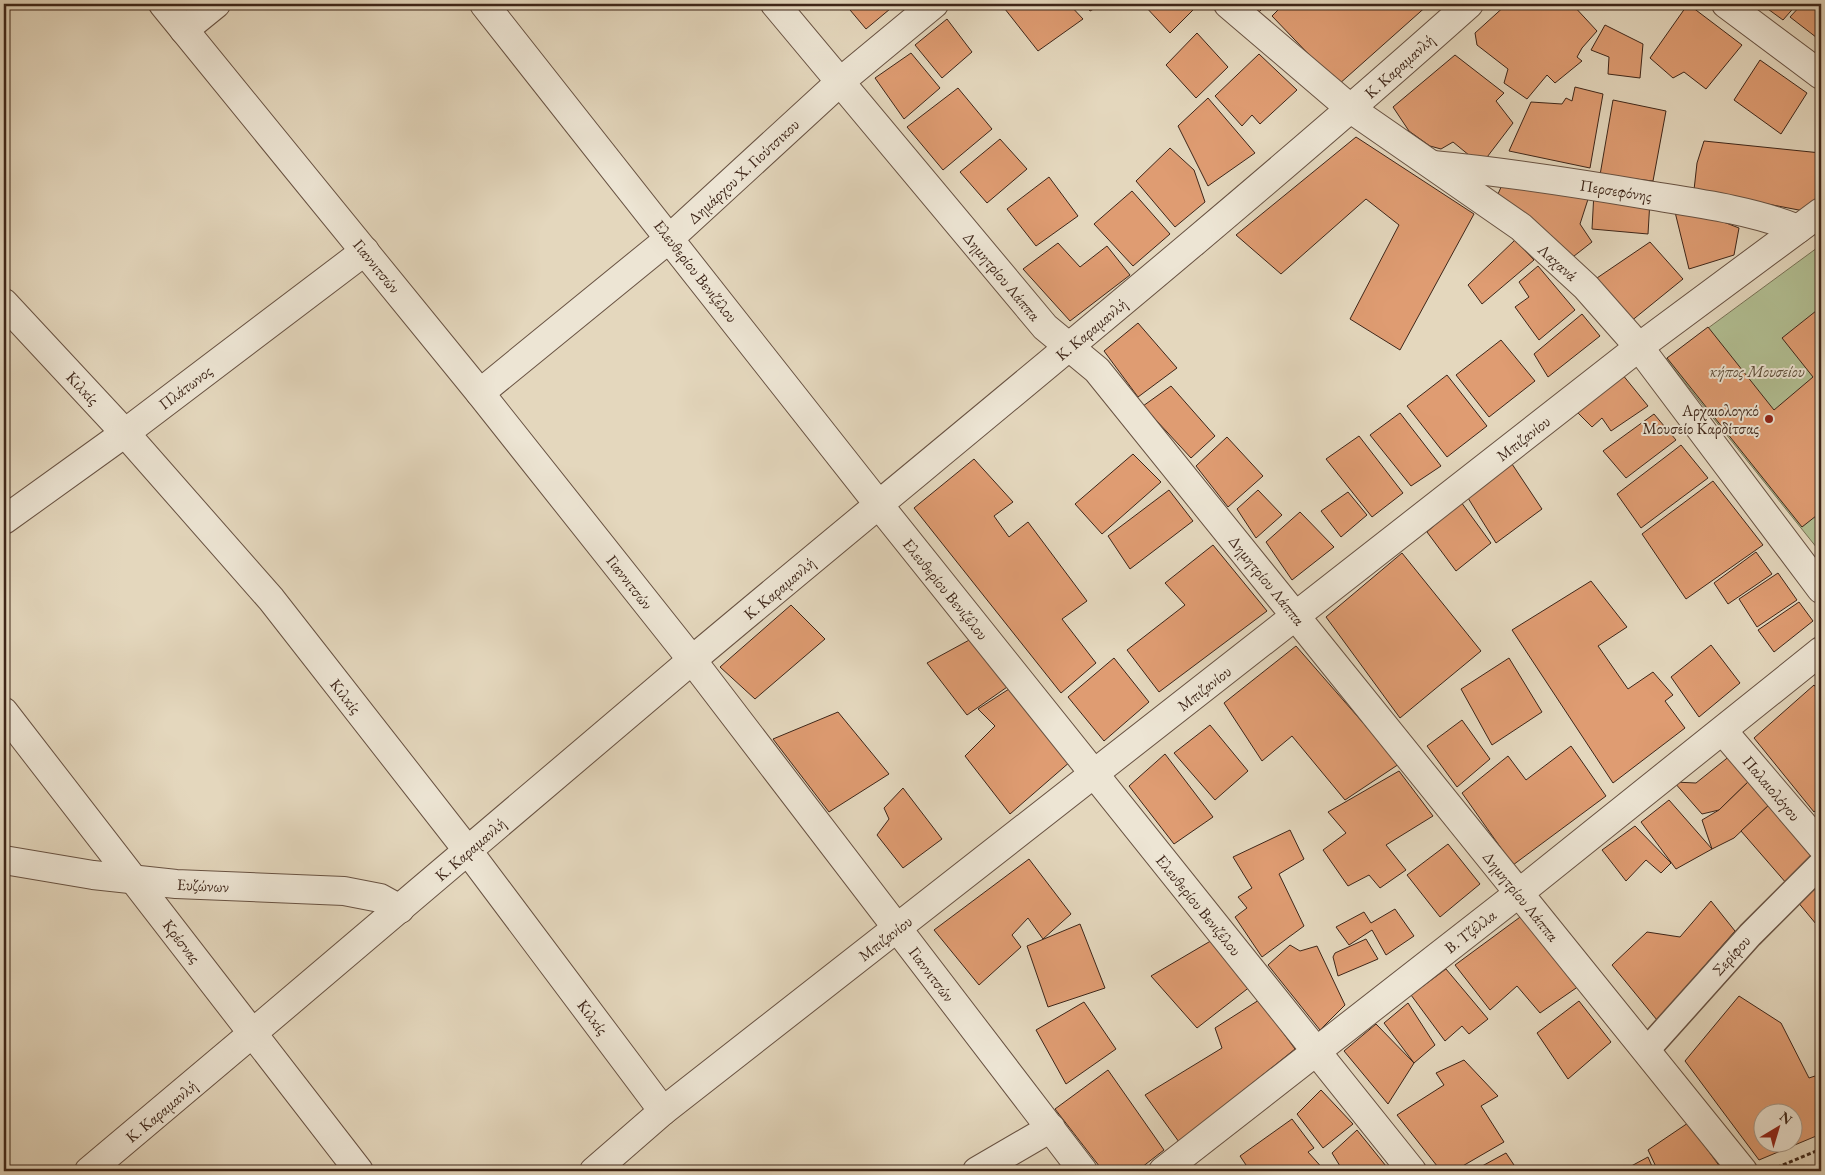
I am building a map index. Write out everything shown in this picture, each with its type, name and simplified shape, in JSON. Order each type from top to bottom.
[{"type":"street","name":"Γιαννιτσών","points":[[163,4],[480,393],[692,660],[1083,1171]]},
{"type":"street","points":[[184,30],[216,4]]},
{"type":"street","name":"Ελευθερίου Βενιζέλου","points":[[484,4],[879,505],[1412,1171]]},
{"type":"street","name":"Δημητρίου Λάππα","points":[[775,4],[1045,328],[1097,370],[1743,1171]]},
{"type":"street","name":"Δημάρχου Χ. Γιούτσικου","points":[[480,393],[670,238],[841,81],[934,4]]},
{"type":"street","name":"Λαχανά","points":[[1228,4],[1351,109],[1520,227],[1586,287],[1639,347],[1821,589]]},
{"type":"street","name":"Κ. Καραμανλή","points":[[89,1171],[254,1034],[692,660],[1069,348],[1351,109],[1469,4]]},
{"type":"street","points":[[1726,4],[1821,75]]},
{"type":"street","name":"Περσεφόνης","points":[[1431,165],[1515,173],[1698,203],[1776,220],[1798,229]]},
{"type":"street","name":"Μπιζανίου","points":[[594,1171],[663,1111],[1639,347],[1821,212]]},
{"type":"street","name":"Πλάτωνος","points":[[4,520],[125,433],[365,251]]},
{"type":"street","name":"Κιλκίς","points":[[4,302],[125,433],[271,599],[468,851],[663,1111]]},
{"type":"street","name":"Β. Τζέλλα","points":[[1163,1171],[1519,893],[1821,651]]},
{"type":"street","name":"Κρέσνας","points":[[4,712],[359,1171]]},
{"type":"street","name":"Παλαιολόγου","points":[[1723,731],[1821,846]]},
{"type":"street","name":"Ευζώνων","points":[[4,860],[134,880],[176,884],[344,891],[380,898],[400,909]]},
{"type":"street","name":"Σερίφου","points":[[1646,1051],[1750,935],[1821,864]]},
{"type":"street","points":[[977,1171],[1050,1128]]},
{"type":"path","points":[[1768,1171],[1821,1149]]},
{"type":"green space","name":"κήπος Μουσείου","points":[[1821,245],[1821,553],[1666,359]]},
{"type":"building","points":[[845,4],[896,4],[866,29]]},
{"type":"building","points":[[1001,4],[1069,4],[1083,19],[1038,51]]},
{"type":"building","points":[[1083,4],[1103,4],[1090,11]]},
{"type":"building","points":[[1145,4],[1199,4],[1170,33]]},
{"type":"building","points":[[1246,4],[1267,4],[1257,14]]},
{"type":"building","points":[[1284,4],[1429,4],[1338,85],[1272,16]]},
{"type":"building","points":[[1507,4],[1572,4],[1597,31],[1582,48],[1577,57],[1582,61],[1555,83],[1547,75],[1527,99],[1504,83],[1508,69],[1477,45],[1475,33]]},
{"type":"building","points":[[1688,4],[1742,45],[1706,89],[1684,72],[1673,78],[1650,58]]},
{"type":"building","points":[[1761,4],[1797,4],[1783,20]]},
{"type":"building","points":[[1802,4],[1821,4],[1821,41],[1790,17]]},
{"type":"building","points":[[947,19],[972,52],[942,78],[915,45]]},
{"type":"building","points":[[1605,25],[1643,44],[1640,78],[1608,74],[1609,57],[1591,50]]},
{"type":"building","points":[[1197,33],[1228,67],[1196,98],[1166,65]]},
{"type":"building","points":[[911,53],[940,88],[904,119],[875,78]]},
{"type":"building","points":[[1259,54],[1297,90],[1260,124],[1252,115],[1242,126],[1215,96]]},
{"type":"building","points":[[1455,55],[1504,93],[1496,101],[1513,123],[1481,165],[1453,142],[1441,149],[1430,146],[1409,131],[1393,107]]},
{"type":"building","points":[[1760,60],[1807,93],[1781,134],[1734,100]]},
{"type":"building","points":[[1575,87],[1603,94],[1590,168],[1509,151],[1531,102],[1562,104],[1566,98],[1572,101]]},
{"type":"building","points":[[958,88],[992,129],[943,170],[907,127]]},
{"type":"building","points":[[1208,98],[1255,153],[1208,186],[1178,126]]},
{"type":"building","points":[[1613,100],[1666,111],[1653,181],[1600,175]]},
{"type":"building","points":[[1356,137],[1474,214],[1400,350],[1350,319],[1399,225],[1366,199],[1281,274],[1236,235]]},
{"type":"building","points":[[1000,139],[1027,169],[987,203],[960,172]]},
{"type":"building","points":[[1704,141],[1821,153],[1821,197],[1804,211],[1694,190],[1697,163]]},
{"type":"building","points":[[1170,148],[1194,170],[1205,202],[1175,227],[1136,181]]},
{"type":"building","points":[[1506,176],[1591,190],[1580,224],[1592,242],[1569,260],[1546,232],[1498,194]]},
{"type":"building","points":[[1049,177],[1078,216],[1036,246],[1007,209]]},
{"type":"building","points":[[1132,191],[1170,234],[1133,266],[1094,224]]},
{"type":"building","points":[[1594,192],[1650,200],[1648,234],[1592,229]]},
{"type":"building","points":[[1675,212],[1698,212],[1739,228],[1734,255],[1689,269]]},
{"type":"building","points":[[1515,240],[1534,260],[1482,304],[1468,285]]},
{"type":"building","points":[[1650,242],[1683,279],[1630,322],[1594,280]]},
{"type":"building","points":[[1058,243],[1080,267],[1107,246],[1130,275],[1070,321],[1023,269]]},
{"type":"building","points":[[1538,266],[1575,310],[1539,340],[1515,307],[1529,297],[1519,282]]},
{"type":"building","name":"κήπος Μουσείου","points":[[1821,307],[1821,512],[1802,527],[1667,358],[1708,327],[1774,410],[1813,377],[1782,338]]},
{"type":"building","points":[[1582,314],[1600,336],[1548,377],[1534,354]]},
{"type":"building","points":[[1138,323],[1177,368],[1138,397],[1104,351]]},
{"type":"building","points":[[1501,340],[1535,381],[1489,417],[1456,375]]},
{"type":"building","points":[[1622,374],[1648,406],[1611,431],[1602,418],[1592,427],[1576,411]]},
{"type":"building","points":[[1447,375],[1487,426],[1447,457],[1407,406]]},
{"type":"building","points":[[1171,386],[1215,436],[1191,458],[1143,406]]},
{"type":"building","points":[[1400,413],[1441,466],[1411,486],[1370,435]]},
{"type":"building","points":[[1654,414],[1676,440],[1626,478],[1603,451]]},
{"type":"building","points":[[1359,436],[1403,493],[1372,517],[1326,459]]},
{"type":"building","points":[[1227,437],[1263,476],[1228,507],[1196,466]]},
{"type":"building","points":[[1681,445],[1708,478],[1641,528],[1617,494]]},
{"type":"building","points":[[1133,454],[1161,482],[1102,534],[1075,504]]},
{"type":"building","points":[[974,459],[1013,502],[994,516],[1009,537],[1028,522],[1087,601],[1062,619],[1096,663],[1061,693],[914,508]]},
{"type":"building","points":[[1512,464],[1542,509],[1496,543],[1468,498]]},
{"type":"building","points":[[1713,481],[1763,545],[1686,599],[1642,534]]},
{"type":"building","points":[[1169,490],[1193,521],[1130,569],[1108,536]]},
{"type":"building","points":[[1258,490],[1282,515],[1256,538],[1237,509]]},
{"type":"building","points":[[1348,492],[1367,515],[1341,537],[1321,511]]},
{"type":"building","points":[[1461,502],[1491,543],[1456,571],[1427,532]]},
{"type":"building","points":[[1300,512],[1334,547],[1292,580],[1266,542]]},
{"type":"building","points":[[1213,545],[1267,611],[1159,692],[1127,650],[1185,605],[1165,583]]},
{"type":"building","points":[[1756,552],[1772,574],[1728,604],[1714,583]]},
{"type":"building","points":[[1402,553],[1481,651],[1400,718],[1326,617]]},
{"type":"building","points":[[1778,573],[1797,600],[1757,627],[1739,599]]},
{"type":"building","points":[[1591,581],[1627,627],[1598,646],[1628,689],[1653,672],[1673,695],[1665,701],[1685,728],[1613,783],[1512,630]]},
{"type":"building","points":[[1799,602],[1813,621],[1774,652],[1758,630]]},
{"type":"building","points":[[791,605],[825,639],[755,699],[720,667]]},
{"type":"building","points":[[973,638],[1010,685],[967,715],[927,663]]},
{"type":"building","points":[[1711,645],[1740,683],[1699,717],[1671,677]]},
{"type":"building","points":[[1296,646],[1399,764],[1345,800],[1292,736],[1262,761],[1224,703]]},
{"type":"building","points":[[1114,658],[1149,702],[1104,741],[1068,697]]},
{"type":"building","points":[[1509,658],[1542,712],[1492,745],[1461,689]]},
{"type":"building","points":[[1814,685],[1821,693],[1821,805],[1814,812],[1754,738]]},
{"type":"building","points":[[1009,689],[1071,761],[1010,814],[965,756],[995,726],[978,709]]},
{"type":"building","points":[[838,712],[889,774],[829,812],[773,739]]},
{"type":"building","points":[[1462,720],[1490,759],[1457,787],[1427,746]]},
{"type":"building","points":[[1210,725],[1248,771],[1215,800],[1174,753]]},
{"type":"building","points":[[1571,746],[1606,796],[1513,865],[1462,793],[1508,756],[1526,780]]},
{"type":"building","points":[[1165,754],[1213,817],[1174,844],[1129,786]]},
{"type":"building","points":[[1731,755],[1750,780],[1719,810],[1702,814],[1674,782],[1696,783]]},
{"type":"building","points":[[1399,771],[1433,816],[1386,845],[1406,870],[1380,888],[1369,875],[1348,886],[1323,850],[1346,833],[1328,812]]},
{"type":"building","points":[[1750,780],[1769,805],[1734,838],[1712,849],[1702,820],[1719,810]]},
{"type":"building","points":[[903,788],[942,839],[903,868],[877,835],[889,819],[884,808]]},
{"type":"building","points":[[1669,800],[1712,849],[1676,869],[1641,822]]},
{"type":"building","points":[[1769,805],[1813,857],[1787,884],[1741,831]]},
{"type":"building","points":[[1635,826],[1671,863],[1661,873],[1646,860],[1626,881],[1602,850]]},
{"type":"building","points":[[1290,830],[1304,859],[1279,874],[1304,926],[1262,957],[1235,917],[1247,908],[1238,897],[1252,888],[1233,857]]},
{"type":"building","points":[[1448,844],[1480,884],[1440,917],[1407,875]]},
{"type":"building","points":[[1029,859],[1071,914],[1043,939],[1028,918],[1012,935],[1021,947],[979,985],[934,930]]},
{"type":"building","points":[[1821,879],[1821,930],[1797,901]]},
{"type":"building","points":[[1711,901],[1735,931],[1657,1020],[1612,965],[1647,932],[1680,937]]},
{"type":"building","points":[[1395,909],[1414,936],[1386,955],[1372,930],[1349,945],[1336,927],[1364,912],[1371,923]]},
{"type":"building","points":[[1527,912],[1579,986],[1540,1013],[1517,986],[1490,1010],[1455,965]]},
{"type":"building","points":[[1080,924],[1105,988],[1048,1007],[1027,946]]},
{"type":"building","points":[[1214,939],[1251,986],[1197,1028],[1151,976]]},
{"type":"building","points":[[1366,939],[1378,959],[1338,976],[1333,957],[1335,953]]},
{"type":"building","points":[[1290,945],[1300,951],[1317,946],[1345,1005],[1320,1030],[1268,965]]},
{"type":"building","points":[[1446,969],[1488,1019],[1469,1034],[1462,1026],[1445,1041],[1411,995]]},
{"type":"building","points":[[1739,996],[1781,1023],[1809,1078],[1821,1074],[1821,1134],[1802,1142],[1802,1102],[1752,1102],[1752,1151],[1685,1061]]},
{"type":"building","points":[[1259,1000],[1295,1049],[1179,1142],[1145,1095],[1222,1048],[1215,1028]]},
{"type":"building","points":[[1579,1001],[1611,1042],[1568,1079],[1537,1033]]},
{"type":"building","points":[[1084,1002],[1116,1049],[1066,1084],[1036,1030]]},
{"type":"building","points":[[1408,1003],[1435,1045],[1414,1063],[1384,1023]]},
{"type":"building","points":[[1376,1024],[1414,1063],[1388,1104],[1344,1051]]},
{"type":"building","points":[[1464,1060],[1498,1096],[1481,1106],[1504,1142],[1454,1171],[1441,1171],[1397,1115],[1444,1085],[1436,1073]]},
{"type":"building","points":[[1108,1070],[1164,1150],[1137,1171],[1103,1171],[1055,1109]]},
{"type":"building","points":[[1321,1090],[1353,1124],[1323,1148],[1297,1114]]},
{"type":"building","points":[[1292,1119],[1314,1148],[1308,1152],[1325,1171],[1298,1171],[1294,1167],[1289,1171],[1250,1171],[1240,1156]]},
{"type":"building","points":[[1688,1123],[1723,1171],[1658,1171],[1648,1150]]},
{"type":"building","points":[[1357,1130],[1390,1171],[1343,1171],[1332,1153]]},
{"type":"building","points":[[1753,1152],[1778,1152],[1759,1160]]},
{"type":"building","points":[[1506,1153],[1518,1171],[1473,1171]]},
{"type":"building","points":[[1648,1157],[1654,1171],[1622,1171]]},
{"type":"place","name":"Αρχαιολογκό Μουσείο Καρδίτσας","points":[[1769,419]]}]
